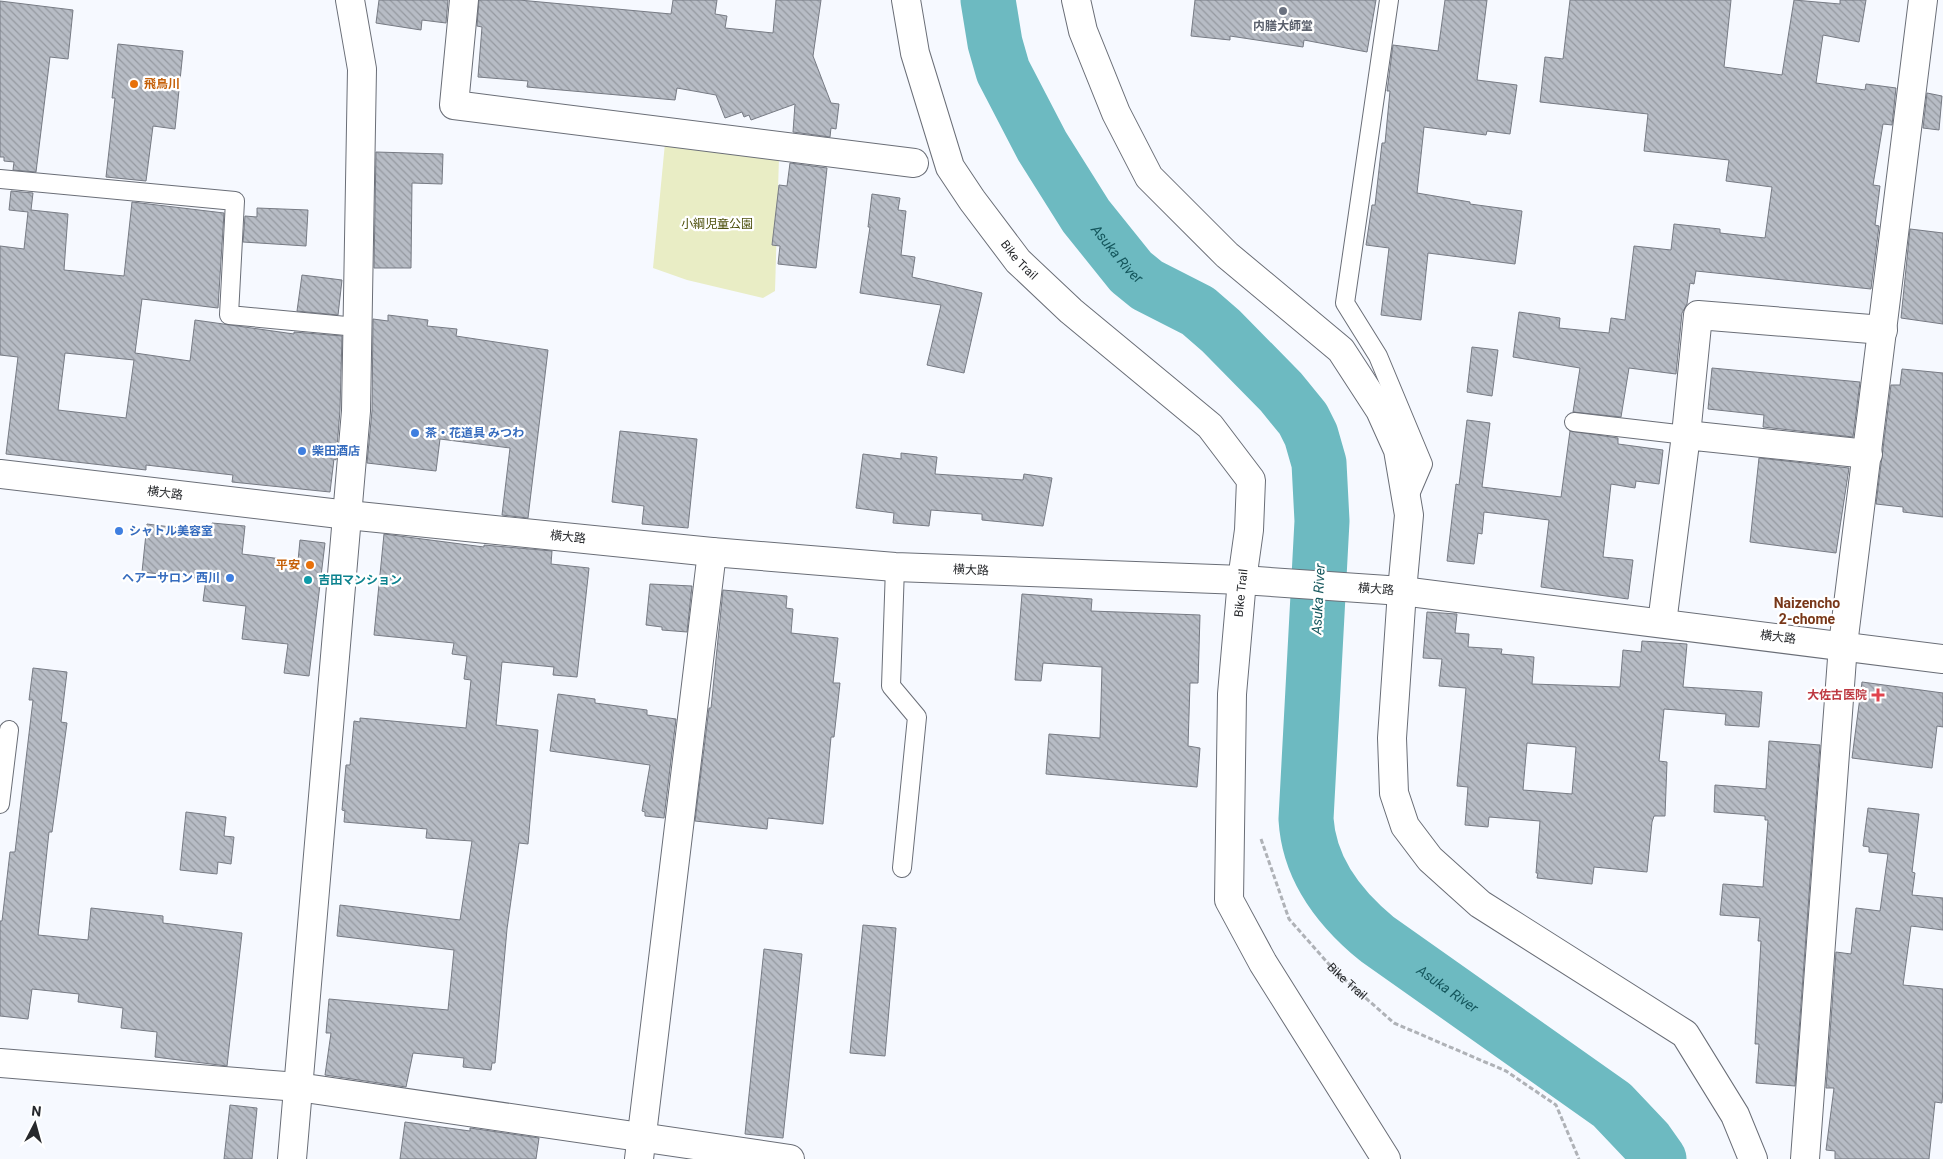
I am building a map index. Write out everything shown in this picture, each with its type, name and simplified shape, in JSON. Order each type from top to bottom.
[{"type":"street","points":[[292,1159],[356,410],[362,69],[350,0]]},
{"type":"street","points":[[464,0],[454,105],[914,163]]},
{"type":"street","name":"Bike Trail","points":[[906,0],[915,53],[950,167],[972,200],[1018,261],[1071,311],[1210,426],[1251,480],[1249,530],[1242,580],[1232,694],[1229,900],[1263,963],[1386,1159]]},
{"type":"street","points":[[1076,0],[1083,31],[1116,113],[1149,177],[1228,255],[1341,350],[1380,410],[1398,450],[1409,515],[1392,738],[1394,793],[1405,826],[1430,859],[1480,904],[1685,1034],[1735,1115],[1753,1159]]},
{"type":"street","points":[[1805,1159],[1844,645],[1883,330],[1901,162],[1923,0]]},
{"type":"street","points":[[1662,622],[1686,436],[1698,315],[1883,330]]},
{"type":"street","points":[[1686,436],[1868,454]]},
{"type":"street","name":"横大路","points":[[0,474],[348,515],[712,552],[895,567],[1242,580],[1402,591],[1662,622],[1943,659]]},
{"type":"street","points":[[641,1148],[712,552]]},
{"type":"street","points":[[0,1063],[298,1087],[641,1148],[790,1159]]},
{"type":"lane","points":[[1389,0],[1345,303],[1378,356],[1423,464],[1407,502]]},
{"type":"lane","points":[[0,179],[235,200],[229,315],[358,327]]},
{"type":"lane","points":[[1574,422],[1686,436]]},
{"type":"lane","points":[[895,567],[891,686],[917,717],[902,868]]},
{"type":"lane","points":[[0,804],[8,730]]},
{"type":"path","name":"Bike Trail","points":[[1259,834],[1289,918],[1334,970],[1394,1023],[1506,1071],[1556,1105],[1579,1159]]},
{"type":"green space","name":"小綱児童公園","points":[[665,143],[779,157],[775,291],[763,298],[687,280],[653,268]]},
{"type":"building","points":[[379,0],[448,0],[446,23],[422,20],[421,30],[376,23]]},
{"type":"building","points":[[479,0],[519,0],[671,14],[673,0],[717,0],[715,14],[727,16],[725,28],[773,33],[776,0],[821,0],[813,56],[831,103],[839,104],[836,129],[831,128],[830,137],[793,132],[795,104],[751,120],[749,115],[744,117],[742,112],[725,118],[716,95],[677,88],[675,100],[527,87],[528,81],[478,77],[482,27],[477,26]]},
{"type":"building","points":[[1195,0],[1376,0],[1367,52],[1304,40],[1303,47],[1230,36],[1230,40],[1191,36]]},
{"type":"building","points":[[1445,0],[1487,0],[1477,80],[1517,85],[1510,134],[1487,131],[1486,135],[1424,127],[1417,193],[1470,202],[1470,204],[1522,211],[1515,264],[1428,253],[1421,320],[1381,315],[1389,248],[1366,245],[1372,205],[1375,205],[1382,143],[1385,143],[1390,91],[1387,91],[1393,45],[1438,51]]},
{"type":"building","points":[[1570,0],[1731,0],[1724,67],[1782,75],[1794,0],[1840,4],[1840,0],[1866,0],[1859,42],[1823,35],[1816,83],[1865,90],[1866,84],[1896,88],[1892,125],[1883,124],[1873,185],[1880,186],[1875,225],[1879,226],[1871,289],[1696,271],[1694,284],[1690,283],[1687,304],[1682,313],[1676,374],[1629,368],[1621,417],[1573,412],[1580,368],[1513,357],[1519,312],[1560,318],[1559,328],[1609,333],[1611,318],[1625,320],[1634,246],[1671,250],[1674,224],[1720,229],[1720,233],[1765,238],[1772,187],[1726,181],[1729,160],[1644,151],[1648,114],[1540,102],[1545,57],[1563,59]]},
{"type":"building","points":[[0,1],[73,10],[68,59],[50,57],[36,172],[13,170],[14,162],[4,161],[4,157],[0,157]]},
{"type":"building","points":[[118,44],[183,51],[175,129],[153,126],[146,181],[106,177],[115,98],[112,98]]},
{"type":"building","points":[[1927,93],[1942,96],[1939,130],[1923,128]]},
{"type":"building","points":[[376,152],[443,154],[442,184],[412,183],[411,268],[374,268]]},
{"type":"building","points":[[790,163],[827,168],[816,268],[778,264],[780,246],[772,245],[779,185],[787,186]]},
{"type":"building","points":[[11,191],[33,193],[31,210],[68,214],[64,270],[124,276],[132,202],[224,213],[218,308],[142,299],[135,353],[190,361],[195,320],[294,334],[294,332],[342,336],[340,410],[336,460],[334,459],[330,492],[232,482],[233,475],[146,465],[146,470],[6,454],[18,357],[0,355],[0,246],[24,249],[28,212],[9,210]],"holes":[[[65,353],[134,360],[126,418],[58,410]]]},
{"type":"building","points":[[872,194],[900,198],[898,210],[906,211],[901,255],[915,257],[912,277],[982,293],[964,373],[927,365],[941,305],[860,293],[870,227],[868,227]]},
{"type":"building","points":[[257,208],[308,210],[306,246],[243,242],[245,216],[257,217]]},
{"type":"building","points":[[1910,229],[1943,233],[1943,324],[1901,318]]},
{"type":"building","points":[[302,275],[342,280],[338,315],[297,311]]},
{"type":"building","points":[[388,315],[428,320],[427,326],[457,329],[456,336],[548,350],[528,518],[502,515],[510,448],[440,439],[436,471],[367,463],[372,411],[373,319],[388,321]]},
{"type":"building","points":[[1472,347],[1498,350],[1492,396],[1467,392]]},
{"type":"building","points":[[1712,368],[1860,382],[1853,437],[1763,427],[1764,415],[1708,409]]},
{"type":"building","points":[[1902,369],[1943,373],[1943,517],[1903,512],[1903,507],[1876,504],[1891,385],[1900,385]]},
{"type":"building","points":[[1467,420],[1490,423],[1482,487],[1561,497],[1570,431],[1618,438],[1618,444],[1663,450],[1659,484],[1636,481],[1635,488],[1611,484],[1603,557],[1633,560],[1628,599],[1541,587],[1549,520],[1484,512],[1482,534],[1478,533],[1474,564],[1447,561],[1456,484],[1459,485]]},
{"type":"building","points":[[620,431],[697,439],[688,528],[642,524],[644,506],[612,502]]},
{"type":"building","points":[[901,453],[937,457],[935,474],[1023,480],[1024,474],[1052,478],[1043,526],[982,520],[982,514],[931,510],[929,526],[893,523],[894,513],[856,508],[863,454],[901,459]]},
{"type":"building","points":[[1759,458],[1849,468],[1836,553],[1750,542]]},
{"type":"building","points":[[212,523],[245,526],[242,554],[298,561],[300,540],[325,543],[309,676],[284,673],[288,644],[242,639],[246,606],[203,601],[206,579],[142,572],[147,524],[211,532]]},
{"type":"building","points":[[384,534],[484,547],[484,545],[552,551],[551,564],[589,568],[577,677],[553,675],[554,667],[502,662],[496,725],[538,730],[528,844],[519,843],[507,929],[495,1063],[492,1063],[491,1070],[463,1067],[464,1058],[413,1053],[406,1087],[325,1075],[331,1033],[326,1033],[329,999],[448,1010],[454,950],[337,936],[340,905],[460,920],[472,841],[426,838],[427,829],[344,822],[345,811],[342,810],[346,765],[350,765],[354,721],[360,722],[360,718],[466,728],[471,680],[464,679],[467,656],[452,654],[454,643],[374,635]]},
{"type":"building","points":[[650,584],[692,586],[687,632],[662,630],[662,627],[646,625]]},
{"type":"building","points":[[723,590],[787,596],[786,608],[793,609],[791,633],[838,638],[833,683],[840,683],[834,737],[831,737],[823,824],[768,818],[767,829],[695,821],[709,708],[711,708]]},
{"type":"building","points":[[1022,594],[1092,599],[1091,611],[1200,615],[1198,683],[1190,683],[1188,746],[1200,748],[1197,787],[1046,774],[1049,734],[1100,738],[1102,667],[1043,663],[1041,681],[1015,680]]},
{"type":"building","points":[[1427,612],[1457,614],[1455,633],[1469,634],[1468,647],[1502,649],[1501,654],[1534,657],[1532,684],[1620,687],[1623,650],[1641,652],[1642,641],[1687,644],[1683,687],[1762,692],[1759,727],[1725,725],[1726,714],[1664,709],[1659,761],[1667,762],[1665,816],[1654,816],[1652,822],[1647,872],[1594,867],[1592,884],[1537,878],[1540,821],[1489,817],[1488,827],[1465,825],[1468,787],[1457,786],[1466,688],[1439,686],[1442,659],[1423,658]],"holes":[[[1527,743],[1576,747],[1572,794],[1523,790]]]},
{"type":"building","points":[[33,668],[67,672],[61,722],[67,723],[52,832],[49,832],[38,935],[88,940],[91,908],[163,916],[163,923],[242,933],[227,1066],[155,1057],[157,1032],[121,1028],[123,1008],[78,1002],[79,994],[32,989],[28,1019],[0,1016],[0,921],[2,921],[10,852],[15,852],[33,700],[29,700]]},
{"type":"building","points":[[1862,682],[1943,693],[1943,727],[1937,726],[1932,768],[1852,758]]},
{"type":"building","points":[[558,694],[595,699],[595,703],[647,710],[647,715],[676,719],[664,818],[645,816],[645,812],[642,811],[650,765],[550,751]]},
{"type":"building","points":[[1769,741],[1820,745],[1795,1086],[1756,1083],[1759,1044],[1755,1044],[1761,941],[1758,941],[1760,918],[1720,915],[1723,884],[1763,887],[1768,820],[1765,820],[1765,816],[1714,812],[1715,785],[1766,789]]},
{"type":"building","points":[[1868,808],[1919,814],[1912,872],[1915,873],[1912,895],[1943,898],[1943,930],[1911,926],[1903,985],[1943,989],[1942,1103],[1935,1102],[1929,1159],[1835,1159],[1835,1151],[1826,1150],[1834,1088],[1826,1088],[1836,952],[1851,954],[1856,908],[1880,911],[1888,854],[1869,852],[1869,847],[1863,846]]},
{"type":"building","points":[[186,812],[226,817],[224,836],[234,837],[231,864],[218,862],[217,874],[180,870]]},
{"type":"building","points":[[863,925],[896,928],[885,1056],[850,1053]]},
{"type":"building","points":[[764,949],[802,954],[783,1138],[745,1134]]},
{"type":"building","points":[[230,1105],[257,1108],[252,1159],[224,1159]]},
{"type":"building","points":[[405,1122],[470,1131],[470,1128],[539,1138],[536,1159],[400,1159]]},
{"type":"waterway","name":"Asuka River","points":[[988,0],[995,43],[1003,71],[1042,146],[1086,216],[1131,272],[1147,285],[1198,311],[1221,331],[1281,392],[1303,419],[1311,435],[1319,463],[1322,521],[1306,819],[1308,837],[1313,854],[1328,886],[1350,914],[1377,939],[1612,1105],[1647,1142],[1659,1159]]},
{"type":"place","name":"内膳大師堂","points":[[1283,11]]},
{"type":"place","name":"飛鳥川","points":[[134,84]]},
{"type":"place","name":"茶・花道具 みつわ","points":[[415,433]]},
{"type":"place","name":"柴田酒店","points":[[302,451]]},
{"type":"place","name":"シャトル美容室","points":[[119,531]]},
{"type":"place","name":"平安","points":[[310,565]]},
{"type":"place","name":"ヘアーサロン 西川","points":[[230,578]]},
{"type":"place","name":"吉田マンション","points":[[308,580]]},
{"type":"place","name":"大佐古医院","points":[[1878,695]]},
{"type":"district","name":"Naizencho 2-chome","points":[[1807,612]]}]
